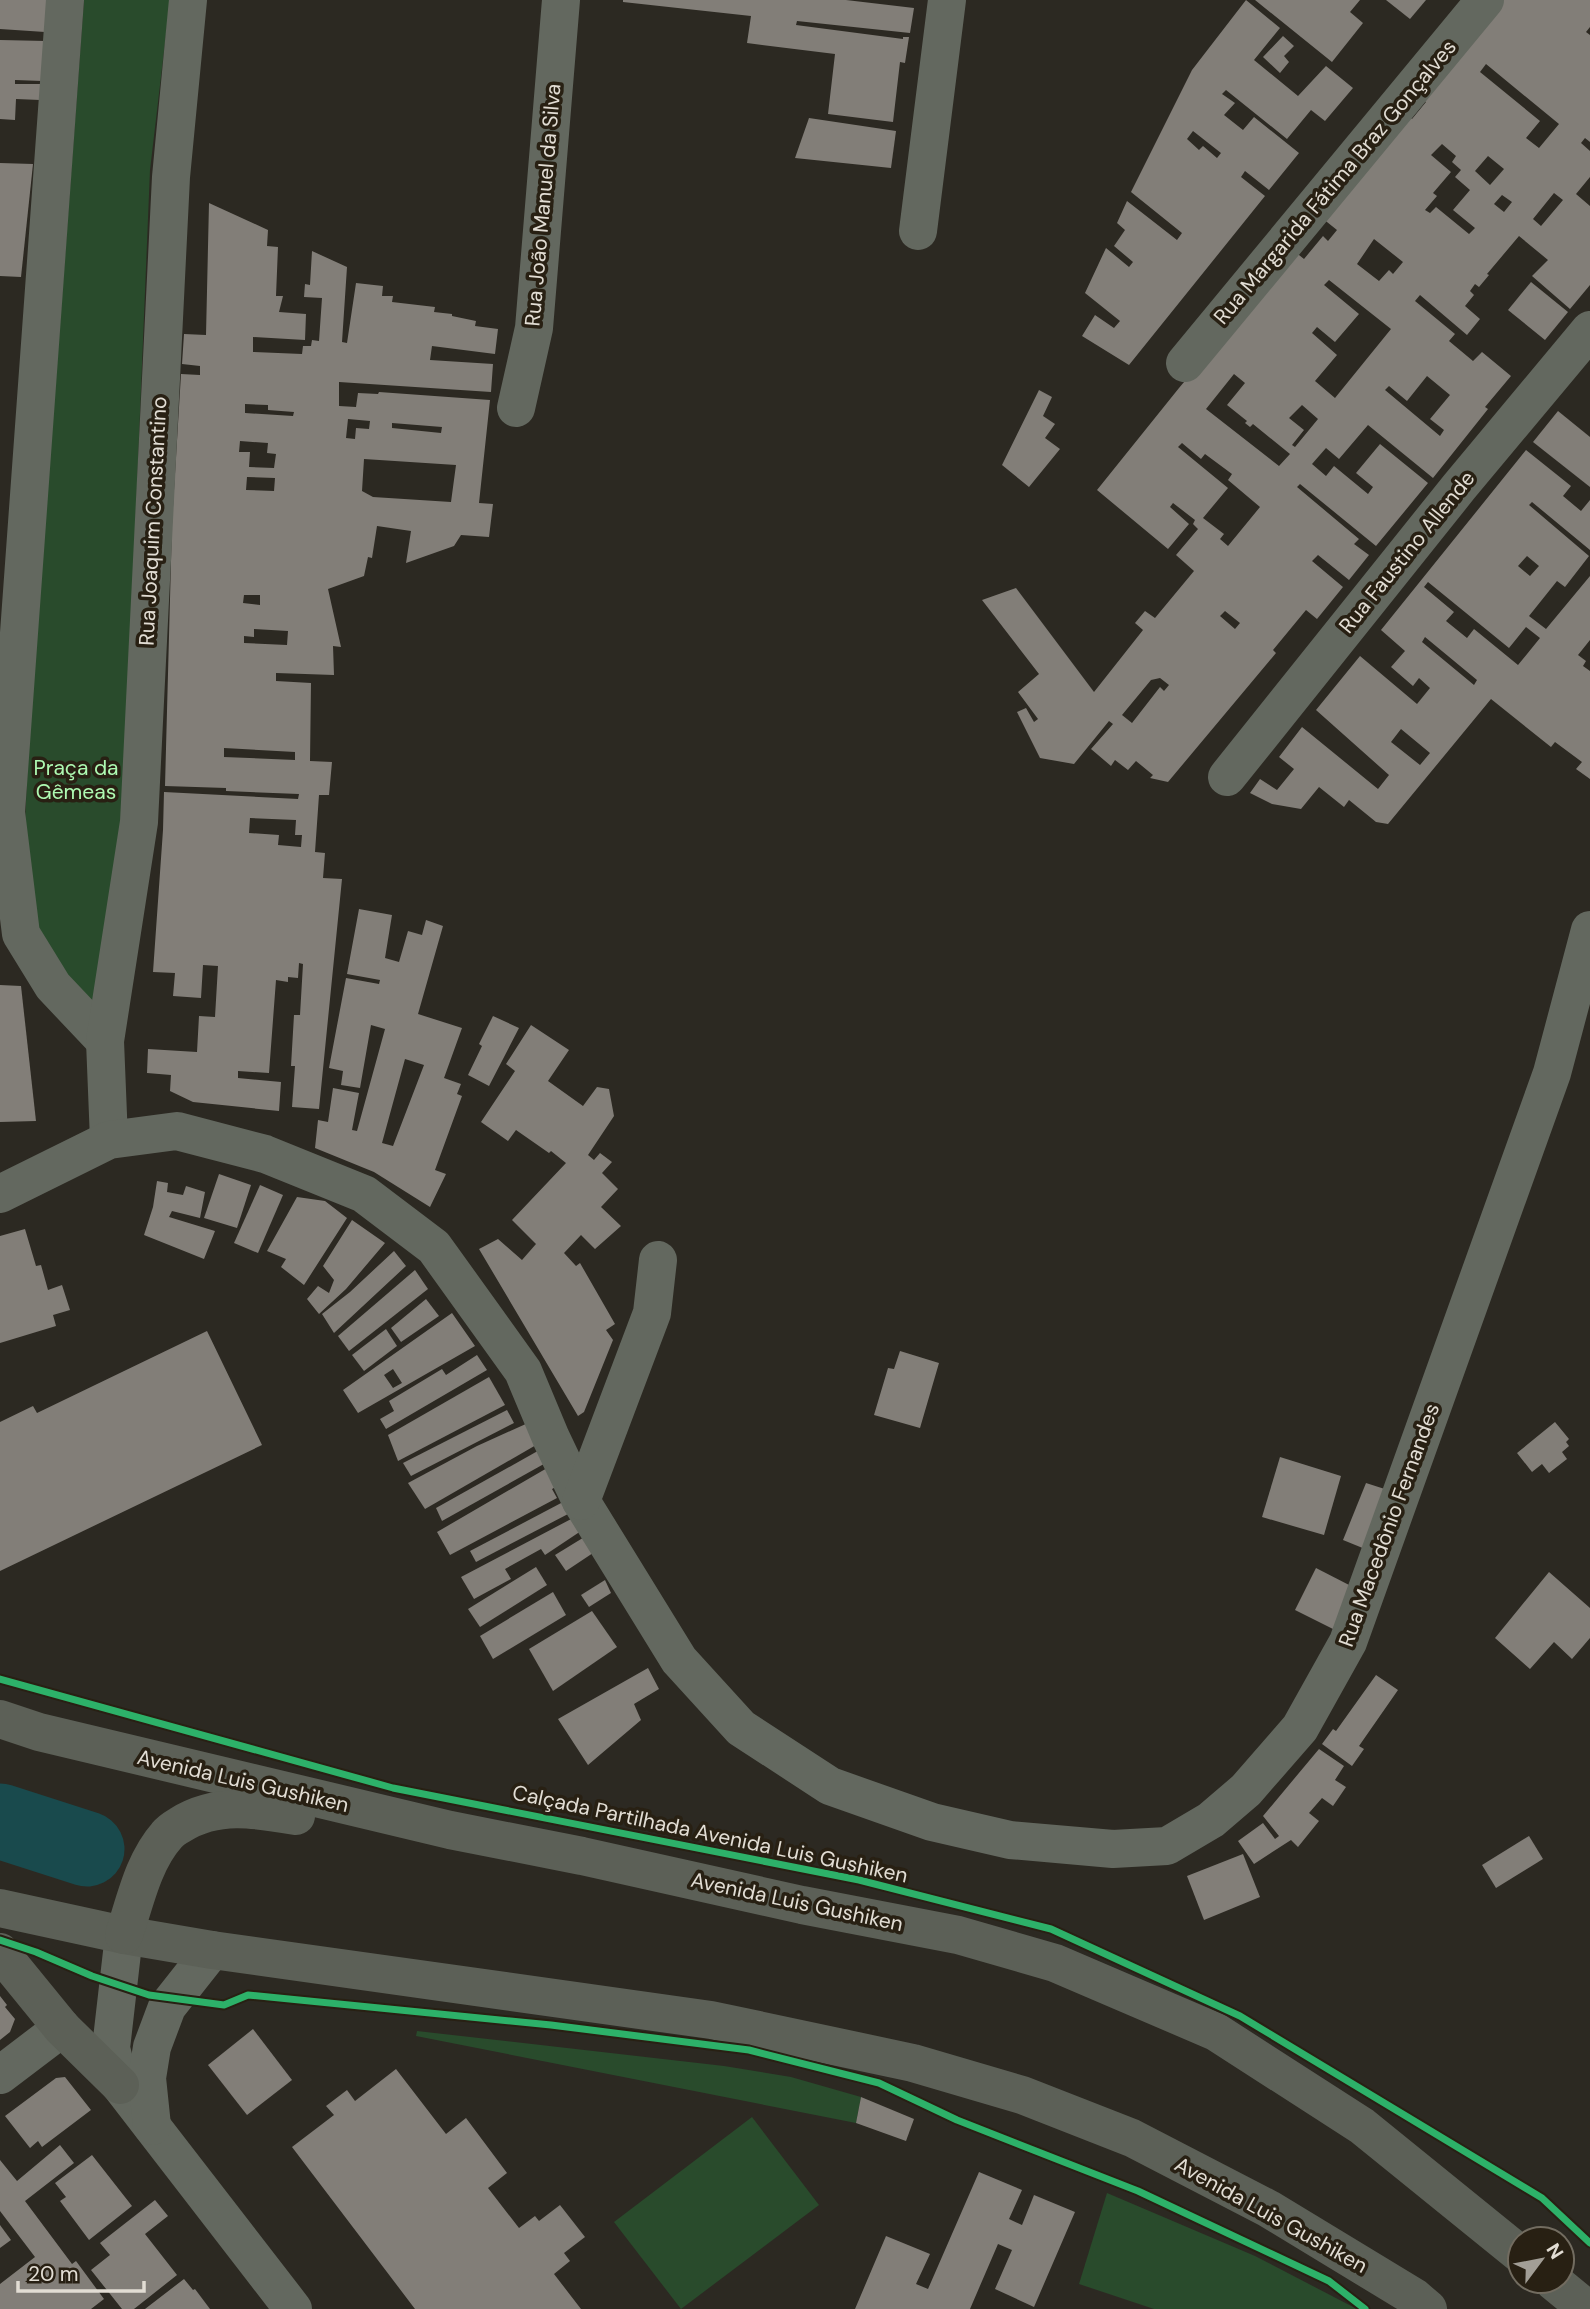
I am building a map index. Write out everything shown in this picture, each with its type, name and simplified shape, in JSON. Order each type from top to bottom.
[{"type":"main road","name":"Avenida Luis Gushiken","points":[[0,1719],[39,1732],[450,1830],[802,1905],[958,1935],[1055,1963],[1216,2032],[1362,2126],[1506,2244]]},
{"type":"main road","points":[[124,1935],[142,1879],[155,1853],[168,1833],[192,1817],[222,1808],[263,1810],[400,1833],[450,1830]]},
{"type":"main road","name":"Avenida Luis Gushiken","points":[[0,1908],[124,1935],[212,1950],[711,2020],[913,2063],[1021,2095],[1132,2138],[1269,2209],[1414,2297],[1428,2309]]},
{"type":"main road","points":[[0,1952],[62,2028],[120,2085]]},
{"type":"main road","points":[[1570,2295],[1587,2309]]},
{"type":"street","points":[[65,0],[6,737],[6,812],[21,934],[52,986],[104,1041]]},
{"type":"street","name":"Rua Joaquim Constantino","points":[[109,1139],[104,1041],[139,822],[171,177],[188,0]]},
{"type":"street","name":"Rua João Manuel da Silva","points":[[516,408],[534,328],[561,0]]},
{"type":"street","points":[[918,231],[947,0]]},
{"type":"street","name":"Rua Margarida Fátima Braz Gonçalves","points":[[1185,363],[1485,0]]},
{"type":"street","name":"Rua Faustino Allende","points":[[1227,777],[1459,487],[1590,330]]},
{"type":"street","name":"Rua Macedônio Fernandes","points":[[109,1139],[177,1131],[265,1154],[363,1194],[434,1247],[523,1371],[581,1501],[679,1660],[741,1728],[830,1786],[932,1822],[1010,1840],[1112,1849],[1167,1846],[1211,1820],[1246,1790],[1300,1728],[1348,1642],[1552,1073],[1590,930]]},
{"type":"street","points":[[0,1194],[109,1139]]},
{"type":"street","points":[[581,1501],[652,1313],[658,1260]]},
{"type":"street","points":[[124,1935],[111,2048],[120,2085],[293,2309]]},
{"type":"street","points":[[152,2126],[147,2078],[152,2047],[167,2007],[212,1950]]},
{"type":"street","points":[[0,2075],[62,2028]]},
{"type":"green space","name":"Praça da Gêmeas","points":[[84,0],[170,0],[150,170],[124,802],[94,1006],[62,980],[30,923],[25,822]]},
{"type":"green space","points":[[417,2031],[724,2066],[791,2077],[861,2097],[856,2123],[416,2036]]},
{"type":"green space","points":[[752,2117],[819,2205],[681,2309],[614,2222]]},
{"type":"green space","points":[[1107,2193],[1255,2256],[1357,2309],[1154,2309],[1079,2284]]},
{"type":"building","points":[[0,0],[47,0],[45,32],[0,29]]},
{"type":"building","points":[[623,0],[846,0],[914,8],[910,33],[797,21],[796,25],[903,39],[909,37],[905,63],[900,62],[893,122],[828,114],[835,54],[747,43],[751,16]]},
{"type":"building","points":[[1246,0],[1280,28],[1254,60],[1298,96],[1326,66],[1353,88],[1325,121],[1311,110],[1287,139],[1226,90],[1222,94],[1235,103],[1224,115],[1243,130],[1254,117],[1299,153],[1269,190],[1245,171],[1241,177],[1265,196],[1129,365],[1082,336],[1095,315],[1114,328],[1120,321],[1085,293],[1106,248],[1129,267],[1133,262],[1114,246],[1125,230],[1117,223],[1127,201],[1177,240],[1182,233],[1131,192],[1192,70]],"holes":[[[1193,131],[1221,153],[1217,158],[1203,146],[1199,150],[1187,139]]]},
{"type":"building","points":[[1255,0],[1360,0],[1350,12],[1363,23],[1332,62]]},
{"type":"building","points":[[1386,0],[1426,0],[1410,19]]},
{"type":"building","points":[[1498,0],[1590,0],[1590,27],[1586,32],[1590,35],[1590,142],[1585,138],[1581,143],[1590,151],[1590,177],[1576,194],[1590,206],[1590,285],[1570,309],[1532,276],[1548,260],[1519,236],[1479,287],[1475,284],[1470,291],[1474,295],[1465,306],[1480,319],[1467,335],[1420,295],[1415,301],[1455,334],[1449,341],[1473,361],[1482,352],[1511,376],[1433,478],[1368,425],[1339,459],[1326,448],[1312,464],[1326,476],[1334,466],[1368,494],[1373,487],[1356,473],[1380,444],[1428,483],[1376,546],[1300,484],[1297,487],[1359,539],[1354,544],[1369,555],[1349,580],[1318,555],[1312,561],[1343,587],[1317,619],[1306,610],[1273,650],[1276,653],[1168,782],[1150,778],[1153,775],[1136,761],[1128,770],[1115,760],[1111,766],[1091,749],[1113,724],[1109,721],[1074,764],[1040,758],[1017,712],[1026,708],[1034,722],[1038,719],[1018,692],[1039,674],[982,600],[1016,588],[1094,692],[1143,630],[1135,623],[1145,611],[1155,618],[1194,571],[1176,555],[1198,529],[1193,524],[1195,520],[1173,503],[1170,507],[1189,524],[1168,549],[1097,490],[1294,251],[1304,259],[1323,236],[1328,241],[1337,230],[1322,218],[1406,114],[1412,119],[1426,102],[1419,97]],"holes":[[[1486,64],[1559,124],[1539,148],[1526,138],[1540,121],[1480,72]],[[1442,144],[1456,156],[1452,162],[1461,170],[1455,177],[1470,190],[1453,210],[1475,228],[1469,234],[1436,207],[1430,213],[1425,210],[1437,196],[1433,193],[1451,172],[1431,155]],[[1488,156],[1504,169],[1490,185],[1475,171]],[[1554,193],[1563,200],[1541,226],[1533,219]],[[1502,195],[1512,202],[1504,212],[1494,204]],[[1374,239],[1403,262],[1393,274],[1389,270],[1379,281],[1357,264]],[[1329,280],[1391,329],[1335,398],[1315,381],[1337,355],[1312,333],[1317,327],[1335,342],[1359,314],[1324,285]],[[1234,374],[1245,383],[1227,405],[1247,421],[1245,423],[1250,427],[1253,424],[1290,454],[1279,466],[1206,409]],[[1427,376],[1450,395],[1430,419],[1444,430],[1440,436],[1385,390],[1389,386],[1407,401]],[[1302,405],[1318,419],[1295,447],[1292,445],[1304,430],[1289,418]],[[1182,443],[1201,459],[1205,454],[1232,474],[1228,480],[1260,507],[1228,546],[1220,539],[1224,534],[1203,518],[1228,488],[1178,447]],[[1225,611],[1240,623],[1235,629],[1220,616]],[[1160,678],[1169,685],[1164,691],[1160,687],[1132,723],[1122,715],[1151,680]]]},
{"type":"building","points":[[1283,36],[1294,46],[1284,56],[1289,62],[1280,73],[1263,57]]},
{"type":"building","points":[[0,40],[46,41],[42,81],[15,80],[15,84],[42,84],[40,100],[16,99],[15,120],[0,119]]},
{"type":"building","points":[[809,118],[896,131],[891,168],[795,158]]},
{"type":"building","points":[[0,163],[33,164],[21,277],[0,276]]},
{"type":"building","points":[[209,203],[268,230],[267,246],[278,247],[276,296],[283,296],[279,312],[306,314],[305,340],[253,337],[253,352],[302,354],[303,346],[311,346],[312,340],[319,341],[322,298],[304,297],[305,284],[310,285],[312,251],[347,267],[342,342],[347,343],[356,283],[383,286],[382,296],[393,296],[392,302],[435,307],[434,312],[476,321],[475,326],[498,329],[495,354],[432,346],[430,360],[493,364],[491,392],[339,382],[339,406],[356,407],[358,393],[379,392],[490,400],[479,503],[493,504],[489,537],[461,535],[454,546],[406,563],[411,531],[377,526],[372,558],[368,557],[364,576],[328,589],[341,647],[333,646],[334,675],[276,673],[276,681],[311,683],[310,761],[332,762],[329,795],[319,795],[315,852],[325,853],[323,878],[342,879],[319,1109],[292,1107],[295,1066],[291,1066],[294,1015],[300,1015],[303,964],[299,963],[298,978],[288,977],[288,982],[276,980],[269,1073],[238,1071],[238,1078],[281,1082],[279,1111],[193,1102],[170,1091],[171,1075],[147,1073],[148,1049],[197,1052],[199,1016],[215,1017],[218,966],[203,965],[201,998],[173,996],[175,973],[153,972],[164,792],[298,799],[299,794],[165,786],[172,524],[181,374],[200,375],[200,366],[182,364],[184,334],[206,335]],"holes":[[[245,404],[268,405],[268,410],[294,412],[293,416],[245,413]],[[348,419],[370,421],[369,429],[356,428],[355,439],[346,438]],[[392,423],[442,427],[441,433],[392,428]],[[240,441],[268,443],[267,453],[276,454],[274,468],[249,467],[250,452],[239,452]],[[364,459],[456,465],[451,502],[373,497],[362,491]],[[247,477],[275,478],[274,491],[246,490]],[[244,595],[260,595],[260,605],[243,603]],[[254,629],[288,631],[287,645],[244,643],[244,636],[254,637]],[[224,748],[295,752],[295,760],[224,757]],[[250,818],[296,820],[295,835],[302,835],[301,847],[278,845],[279,835],[249,833]]]},
{"type":"building","points":[[1531,282],[1568,312],[1545,340],[1508,310]]},
{"type":"building","points":[[1039,390],[1052,397],[1043,416],[1055,424],[1045,438],[1060,449],[1029,487],[1002,465]]},
{"type":"building","points":[[1558,411],[1590,437],[1590,487],[1533,442]]},
{"type":"building","points":[[1526,450],[1571,486],[1563,496],[1581,511],[1590,500],[1590,550],[1532,502],[1529,505],[1589,556],[1565,587],[1557,581],[1529,616],[1546,629],[1590,576],[1590,640],[1578,655],[1586,661],[1583,666],[1590,671],[1590,779],[1576,769],[1582,762],[1555,742],[1551,747],[1491,699],[1388,824],[1376,822],[1349,800],[1344,807],[1319,787],[1301,809],[1272,804],[1250,793],[1260,779],[1277,790],[1294,769],[1279,757],[1302,727],[1378,789],[1389,775],[1316,710],[1360,656],[1417,704],[1430,688],[1419,678],[1413,686],[1391,667],[1405,651],[1381,630]],"holes":[[[1527,556],[1539,566],[1530,576],[1518,566]],[[1428,582],[1509,648],[1526,627],[1540,638],[1518,665],[1474,629],[1467,638],[1446,621],[1454,612],[1424,587]],[[1425,637],[1477,680],[1474,685],[1422,642]],[[1401,729],[1430,753],[1420,765],[1391,742]]]},
{"type":"building","points":[[359,909],[392,915],[385,958],[399,962],[408,931],[422,935],[426,920],[443,926],[418,1014],[462,1028],[444,1078],[461,1084],[457,1094],[462,1096],[435,1170],[446,1174],[430,1207],[374,1172],[315,1148],[318,1120],[328,1122],[333,1088],[359,1093],[352,1130],[357,1131],[385,1029],[371,1025],[360,1088],[341,1085],[343,1071],[329,1068],[346,978],[379,984],[380,980],[347,974]],"holes":[[[405,1059],[424,1065],[393,1146],[382,1143]]]},
{"type":"building","points":[[0,985],[21,986],[36,1121],[0,1122]]},
{"type":"building","points":[[493,1016],[519,1028],[489,1086],[468,1075]]},
{"type":"building","points":[[531,1025],[569,1050],[548,1081],[583,1106],[597,1087],[609,1089],[614,1116],[588,1155],[594,1160],[600,1153],[612,1162],[602,1173],[618,1189],[601,1207],[621,1226],[595,1249],[581,1235],[564,1253],[576,1266],[580,1263],[615,1324],[606,1330],[613,1340],[584,1412],[578,1416],[479,1249],[498,1239],[522,1260],[536,1244],[512,1220],[566,1163],[516,1130],[508,1141],[481,1122],[515,1071],[506,1064]]},
{"type":"building","points":[[219,1174],[251,1185],[237,1228],[204,1218]]},
{"type":"building","points":[[157,1181],[168,1183],[167,1192],[183,1195],[186,1186],[205,1192],[200,1218],[172,1211],[169,1217],[215,1231],[204,1259],[144,1235],[153,1207]]},
{"type":"building","points":[[260,1185],[283,1195],[258,1253],[234,1243]]},
{"type":"building","points":[[297,1197],[325,1201],[347,1218],[304,1285],[281,1267],[286,1259],[267,1251]]},
{"type":"building","points":[[352,1220],[385,1243],[346,1289],[319,1314],[307,1299],[318,1286],[329,1293],[334,1280],[323,1266]]},
{"type":"building","points":[[25,1229],[36,1266],[41,1265],[48,1290],[62,1285],[70,1310],[53,1315],[56,1326],[0,1343],[0,1236]]},
{"type":"building","points":[[394,1251],[406,1266],[334,1333],[322,1314]]},
{"type":"building","points":[[415,1270],[428,1289],[349,1351],[338,1336]]},
{"type":"building","points":[[426,1299],[439,1316],[401,1342],[391,1328]]},
{"type":"building","points":[[452,1313],[475,1346],[358,1413],[343,1390]],"holes":[[[393,1369],[402,1383],[393,1388],[384,1375]]]},
{"type":"building","points":[[386,1329],[397,1346],[364,1371],[352,1355]]},
{"type":"building","points":[[207,1331],[262,1445],[0,1571],[0,1422],[33,1406],[37,1413]]},
{"type":"building","points":[[900,1351],[939,1363],[920,1428],[874,1415],[888,1368],[894,1369]]},
{"type":"building","points":[[477,1355],[487,1370],[386,1429],[380,1419],[394,1411],[389,1401],[442,1369],[446,1375]]},
{"type":"building","points":[[489,1377],[505,1405],[398,1461],[388,1435]]},
{"type":"building","points":[[507,1410],[514,1423],[411,1476],[403,1463]]},
{"type":"building","points":[[1555,1422],[1569,1439],[1566,1442],[1569,1446],[1562,1452],[1567,1459],[1549,1473],[1542,1464],[1532,1472],[1517,1453]]},
{"type":"building","points":[[528,1423],[543,1441],[425,1509],[408,1483],[477,1446]]},
{"type":"building","points":[[543,1448],[551,1460],[442,1521],[436,1508]]},
{"type":"building","points":[[1280,1457],[1341,1476],[1324,1535],[1262,1517]]},
{"type":"building","points":[[554,1464],[563,1483],[552,1489],[557,1498],[450,1555],[437,1532]]},
{"type":"building","points":[[1366,1483],[1394,1492],[1370,1551],[1343,1540]]},
{"type":"building","points":[[563,1502],[568,1514],[476,1562],[470,1551]]},
{"type":"building","points":[[573,1518],[581,1531],[545,1555],[541,1549],[505,1569],[511,1579],[474,1599],[461,1577]]},
{"type":"building","points":[[586,1536],[596,1551],[566,1571],[555,1555]]},
{"type":"building","points":[[536,1567],[547,1585],[480,1627],[468,1609]]},
{"type":"building","points":[[1316,1568],[1353,1587],[1333,1629],[1295,1610]]},
{"type":"building","points":[[1549,1572],[1590,1608],[1590,1638],[1572,1659],[1554,1642],[1530,1669],[1495,1638]]},
{"type":"building","points":[[605,1580],[611,1593],[589,1607],[581,1595]]},
{"type":"building","points":[[553,1592],[566,1615],[493,1659],[480,1636]]},
{"type":"building","points":[[592,1611],[617,1647],[553,1691],[529,1649]]},
{"type":"building","points":[[648,1668],[659,1689],[634,1704],[641,1720],[588,1765],[558,1719]]},
{"type":"building","points":[[1376,1675],[1398,1690],[1359,1746],[1364,1749],[1352,1766],[1322,1744],[1333,1729],[1336,1731]]},
{"type":"building","points":[[1319,1749],[1344,1766],[1335,1780],[1346,1787],[1333,1806],[1322,1798],[1309,1813],[1319,1821],[1298,1847],[1291,1840],[1254,1864],[1238,1841],[1263,1823],[1275,1839],[1279,1836],[1263,1816]]},
{"type":"building","points":[[1529,1836],[1543,1859],[1496,1888],[1482,1865]]},
{"type":"building","points":[[1243,1854],[1260,1897],[1204,1920],[1187,1876]]},
{"type":"building","points":[[0,1996],[15,2019],[10,2032],[0,2040]]},
{"type":"building","points":[[253,2029],[292,2080],[247,2115],[208,2065]]},
{"type":"building","points":[[396,2069],[446,2134],[466,2118],[507,2173],[488,2188],[519,2228],[535,2216],[539,2221],[560,2205],[585,2237],[564,2253],[570,2261],[554,2274],[581,2309],[415,2309],[292,2147],[334,2115],[326,2106],[347,2090],[355,2101]]},
{"type":"building","points":[[65,2077],[91,2110],[42,2147],[38,2141],[30,2148],[5,2116],[56,2078]]},
{"type":"building","points":[[861,2097],[914,2119],[906,2141],[856,2123]]},
{"type":"building","points":[[60,2145],[74,2163],[25,2201],[72,2264],[76,2261],[104,2299],[91,2309],[0,2309],[0,2284],[35,2257],[0,2211],[0,2160],[17,2181]]},
{"type":"building","points":[[92,2155],[132,2206],[89,2240],[60,2201],[66,2197],[55,2183]]},
{"type":"building","points":[[979,2172],[1022,2190],[1009,2219],[1022,2225],[1034,2195],[1075,2212],[1034,2307],[995,2289],[1012,2250],[998,2244],[970,2309],[855,2309],[886,2236],[930,2254],[916,2284],[928,2289]]},
{"type":"building","points":[[155,2200],[168,2216],[145,2234],[177,2275],[134,2309],[122,2309],[91,2270],[110,2255],[100,2243]]},
{"type":"building","points":[[0,2225],[11,2240],[0,2248]]},
{"type":"building","points":[[184,2279],[210,2309],[145,2309]]},
{"type":"waterway","points":[[0,1821],[87,1849]]},
{"type":"cycle path","name":"Calçada Partilhada Avenida Luis Gushiken","points":[[0,1679],[393,1788],[859,1880],[1051,1929],[1240,2016],[1542,2198],[1590,2243]]},
{"type":"cycle path","points":[[0,1940],[149,1995],[224,2005],[248,1995],[551,2025],[749,2050],[879,2083],[957,2120],[1138,2191],[1329,2281],[1365,2309]]}]
